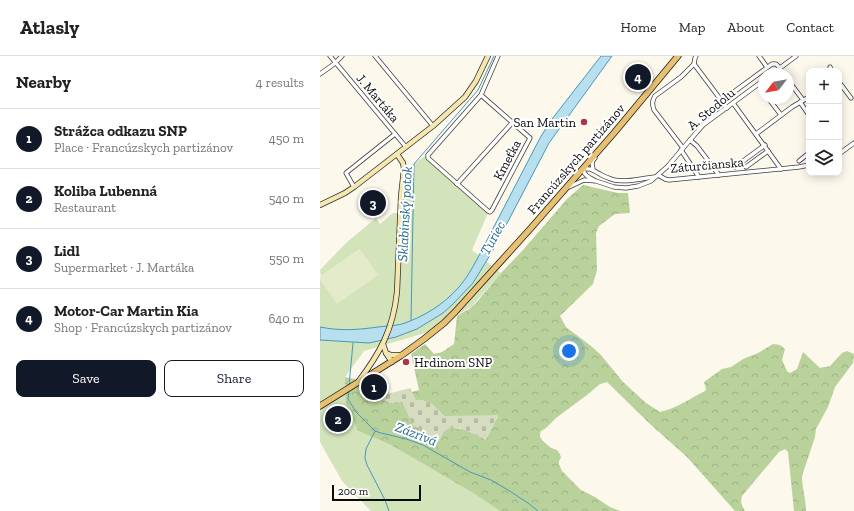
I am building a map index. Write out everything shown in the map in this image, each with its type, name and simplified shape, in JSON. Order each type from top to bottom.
[{"type":"main road","name":"Francúzskych partizánov","points":[[320,406],[392,362],[444,323],[531,228],[678,56]]},
{"type":"street","name":"J. Martáka","points":[[330,56],[406,147]]},
{"type":"street","points":[[320,74],[336,63],[342,56]]},
{"type":"street","points":[[375,56],[433,126]]},
{"type":"street","points":[[320,205],[354,187],[433,126],[464,97],[476,82],[483,70],[488,56]]},
{"type":"street","points":[[457,184],[428,158],[428,155],[481,95],[498,56]]},
{"type":"street","points":[[696,56],[694,58],[694,64],[727,108]]},
{"type":"street","points":[[758,56],[767,68],[774,63],[780,68],[796,56]]},
{"type":"street","points":[[694,64],[655,96],[653,103],[654,110],[682,149],[699,177]]},
{"type":"street","points":[[483,70],[490,73]]},
{"type":"street","name":"A. Stodolu","points":[[731,94],[758,74]]},
{"type":"street","name":"A. Stodolu","points":[[656,176],[668,166],[703,125],[758,84]]},
{"type":"street","points":[[842,86],[851,98]]},
{"type":"street","points":[[794,90],[806,110]]},
{"type":"street","name":"Kmeťka","points":[[481,95],[530,138],[492,210],[488,212],[457,184],[512,123]]},
{"type":"street","points":[[756,134],[806,98]]},
{"type":"street","points":[[733,103],[781,169]]},
{"type":"street","points":[[772,104],[781,116]]},
{"type":"street","name":"J. Martáka","points":[[354,187],[346,173],[395,134]]},
{"type":"street","points":[[690,140],[697,146],[719,175]]},
{"type":"street","points":[[842,152],[854,143]]},
{"type":"street","points":[[736,167],[764,145]]},
{"type":"street","points":[[593,170],[592,162],[599,150]]},
{"type":"street","points":[[746,167],[768,150]]},
{"type":"street","points":[[357,382],[373,362],[383,343],[395,306],[397,292],[401,196],[404,169],[403,163],[397,154]]},
{"type":"street","points":[[799,160],[806,155]]},
{"type":"street","name":"Záturčianska","points":[[566,188],[584,180],[596,181],[614,187],[631,188],[651,181],[656,176],[669,180],[806,166]]},
{"type":"street","points":[[596,181],[587,176],[582,169],[588,168],[604,176],[621,181],[633,181],[656,176]]},
{"type":"street","points":[[383,343],[386,353],[392,362]]},
{"type":"street","points":[[386,353],[391,355],[402,355]]},
{"type":"green space","points":[[425,156],[488,213],[472,250],[501,273],[472,306],[433,330],[364,351],[345,377],[358,431],[391,445],[473,493],[500,511],[371,511],[342,481],[320,442],[320,279],[337,303],[360,249],[321,276],[320,270],[346,243],[376,218],[380,224],[393,213],[404,213],[405,187],[410,167]]},
{"type":"green space","points":[[583,185],[618,193],[628,193],[630,213],[615,214],[599,226],[596,233],[597,270],[593,284],[560,316],[566,327],[601,355],[623,382],[646,403],[660,412],[677,406],[705,391],[706,389],[704,382],[722,369],[731,367],[743,359],[758,353],[773,344],[780,345],[785,349],[782,360],[787,371],[790,373],[797,369],[803,352],[820,368],[830,366],[842,353],[847,351],[854,354],[853,363],[835,387],[828,407],[816,429],[815,437],[802,476],[806,511],[794,511],[788,452],[785,449],[779,452],[742,496],[741,500],[745,511],[735,511],[687,457],[650,424],[607,382],[600,384],[556,418],[541,431],[540,437],[551,448],[557,450],[561,458],[559,464],[562,471],[581,490],[610,507],[620,511],[500,511],[473,493],[391,445],[358,431],[346,404],[345,377],[373,383],[389,398],[419,390],[411,354],[425,344],[434,354],[442,352],[454,344],[457,316],[476,303],[567,199]],"holes":[[[431,403],[444,416],[498,416],[486,439],[463,429],[451,428]]]},
{"type":"green space","points":[[360,249],[378,275],[337,304],[320,277]]},
{"type":"green space","points":[[374,385],[386,392],[391,393],[410,388],[416,400],[428,402],[444,416],[498,415],[486,440],[466,430],[450,428],[446,430],[439,441],[413,425],[402,402],[389,403],[381,397]]},
{"type":"water","name":"Turiec","points":[[601,56],[612,56],[549,143],[492,252],[473,283],[452,305],[443,313],[417,329],[396,337],[369,343],[320,340],[320,327],[342,330],[402,324],[418,318],[432,310],[452,294],[466,278],[473,267],[540,138],[552,119]]},
{"type":"waterway","name":"Sklabinský potok","points":[[411,320],[414,164],[478,90],[494,56]]},
{"type":"waterway","name":"Zázrivá","points":[[349,386],[353,343]]},
{"type":"waterway","name":"Zázrivá","points":[[349,391],[348,399],[356,412],[375,431],[423,445],[470,472],[491,480],[538,511]]},
{"type":"waterway","points":[[375,431],[366,449],[365,458],[389,511]]},
{"type":"place","name":"Motor-Car Martin Kia","points":[[638,77]]},
{"type":"place","name":"San Martin","points":[[584,122]]},
{"type":"place","name":"Lidl","points":[[373,203]]},
{"type":"place","name":"Hrdinom SNP","points":[[406,362]]},
{"type":"place","name":"Strážca odkazu SNP","points":[[374,387]]},
{"type":"place","name":"Koliba Lubenná","points":[[338,419]]}]
